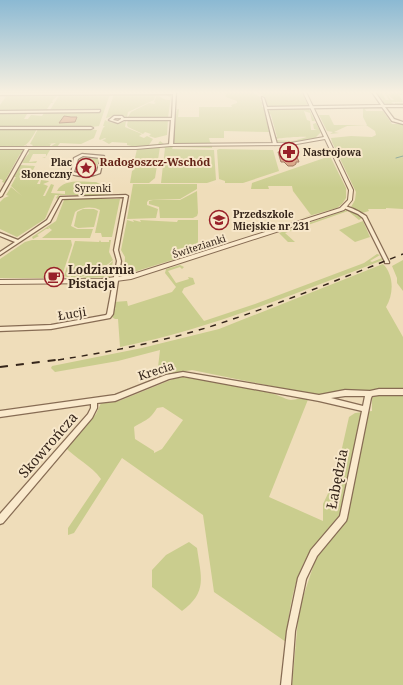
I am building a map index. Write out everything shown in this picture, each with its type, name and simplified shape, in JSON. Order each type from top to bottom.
[{"type":"street","points":[[170,144],[172,124]]},
{"type":"street","points":[[270,124],[275,144]]},
{"type":"street","points":[[319,124],[351,191],[350,200],[345,207],[365,217],[387,262]]},
{"type":"street","points":[[0,128],[91,128]]},
{"type":"street","points":[[0,148],[139,148],[170,144],[275,144],[300,143],[326,138]]},
{"type":"street","points":[[0,196],[27,148]]},
{"type":"street","points":[[91,155],[93,148]]},
{"type":"street","points":[[91,155],[99,155],[104,157],[99,172],[92,174],[72,173],[71,171],[77,157],[91,155]]},
{"type":"street","points":[[126,196],[128,190]]},
{"type":"street","name":"Syrenki","points":[[0,254],[49,221],[62,198],[126,196],[116,250],[119,261],[116,280]]},
{"type":"street","name":"Świtezianki","points":[[0,282],[116,280],[150,272],[338,211],[345,207]]},
{"type":"street","points":[[0,234],[18,242]]},
{"type":"street","name":"Łucji","points":[[0,329],[51,327],[106,318],[110,314],[116,280]]},
{"type":"street","name":"Krecia","points":[[0,414],[94,402],[119,397],[168,377],[183,374],[319,398],[366,409]]},
{"type":"street","points":[[370,394],[379,392],[403,392]]},
{"type":"street","name":"Krecia","points":[[319,398],[350,393],[370,394]]},
{"type":"street","name":"Łabędzia","points":[[286,685],[291,631],[302,578],[314,553],[343,518],[370,394]]},
{"type":"street","name":"Skowrończa","points":[[0,520],[90,416],[94,402]]},
{"type":"green space","points":[[0,124],[100,124],[99,126],[85,128],[85,126],[67,128],[68,126],[0,127]]},
{"type":"green space","points":[[104,124],[126,124],[125,127],[142,134],[139,136],[144,138],[147,136],[153,139],[149,145],[158,144],[160,141],[164,144],[136,147],[127,145],[127,143],[112,142],[109,144],[102,140],[106,139],[105,138],[99,139],[105,126],[103,126]]},
{"type":"green space","points":[[168,124],[167,135],[155,138],[149,136],[151,134],[145,132],[143,134],[128,127],[127,125]]},
{"type":"green space","points":[[174,124],[267,124],[269,132],[224,131],[224,138],[209,138],[210,142],[212,142],[210,143],[173,143]]},
{"type":"green space","points":[[273,124],[310,124],[311,130],[317,130],[314,129],[313,124],[317,124],[321,132],[316,137],[318,138],[294,142],[277,142],[277,140],[293,141],[307,137],[276,139],[275,137],[277,137]]},
{"type":"green space","points":[[323,124],[366,125],[347,126],[334,132],[339,133],[330,134],[333,132],[327,131]]},
{"type":"green space","points":[[366,124],[403,124],[403,209],[368,209],[369,211],[362,213],[351,207],[355,200],[356,192],[331,138],[351,136],[372,137],[376,135],[375,131]]},
{"type":"green space","points":[[0,129],[37,129],[29,142],[22,147],[0,147]]},
{"type":"green space","points":[[38,129],[97,130],[94,138],[81,144],[60,143],[57,147],[50,147],[56,143],[48,144],[51,144],[49,147],[31,147],[33,145],[30,144]]},
{"type":"green space","points":[[176,145],[212,145],[212,148],[173,147],[172,149],[214,150],[216,180],[207,183],[161,183],[165,148],[163,147]]},
{"type":"green space","points":[[160,147],[155,178],[149,183],[130,183],[132,171],[135,169],[133,167],[137,149]]},
{"type":"green space","points":[[0,149],[20,149],[24,151],[20,154],[5,183],[0,179]]},
{"type":"green space","points":[[31,149],[50,150],[46,156],[46,154],[33,154],[29,162],[37,161],[36,163],[23,163],[22,162],[29,153],[28,151]]},
{"type":"green space","points":[[217,150],[273,150],[279,171],[243,183],[225,183],[225,181],[219,179]]},
{"type":"green space","points":[[330,156],[346,188],[346,198],[337,208],[302,218],[311,215],[293,191],[292,186],[268,186],[269,189],[251,189],[252,183]]},
{"type":"green space","points":[[80,159],[99,159],[95,171],[76,172]]},
{"type":"green space","points":[[20,165],[35,166],[33,170],[26,168],[20,180],[39,180],[39,175],[42,175],[37,184],[40,184],[41,180],[49,181],[43,184],[48,186],[43,196],[45,196],[51,184],[54,185],[51,193],[65,194],[65,191],[57,191],[64,184],[69,182],[96,182],[100,184],[99,191],[92,191],[90,194],[103,193],[108,184],[112,185],[109,195],[59,195],[58,199],[56,198],[58,195],[55,195],[45,219],[17,237],[0,229],[0,202],[9,196],[6,195],[11,187],[22,196],[11,186]]},
{"type":"green space","points":[[133,184],[197,184],[197,189],[180,199],[149,200],[147,205],[158,209],[156,218],[127,219]]},
{"type":"green space","points":[[197,191],[198,213],[197,216],[193,218],[160,218],[159,207],[149,204],[149,201],[153,200],[180,200]]},
{"type":"green space","points":[[120,199],[112,237],[102,237],[101,233],[95,233],[100,210],[87,208],[80,209],[75,212],[71,226],[77,229],[93,229],[90,238],[42,238],[52,230],[48,227],[49,229],[46,229],[37,235],[39,236],[33,239],[32,237],[56,221],[64,200]]},
{"type":"green space","points":[[83,209],[94,209],[98,211],[94,227],[78,228],[74,226],[77,212]]},
{"type":"green space","points":[[347,210],[357,213],[362,218],[359,220],[348,211],[285,233],[295,242],[288,242],[279,233]]},
{"type":"green space","points":[[127,220],[134,222],[133,220],[141,222],[140,220],[177,222],[178,220],[198,220],[198,252],[124,275],[125,257],[121,250]]},
{"type":"green space","points":[[363,221],[370,237],[355,242],[339,230]]},
{"type":"green space","points":[[32,240],[71,240],[72,245],[62,276],[60,278],[0,278],[0,259],[25,242]]},
{"type":"green space","points":[[100,240],[101,242],[109,242],[109,240],[111,240],[109,252],[113,260],[99,270],[83,277],[71,278],[71,276],[64,276],[75,241],[99,242]]},
{"type":"green space","points":[[377,254],[380,255],[370,261],[372,262],[382,258],[383,260],[253,309],[187,330],[120,347],[118,319],[112,317],[113,310],[116,308],[114,307],[114,302],[127,301],[128,306],[172,292],[176,287],[165,273],[166,269],[180,265],[184,267],[182,269],[180,267],[168,271],[176,283],[189,279],[188,277],[193,278],[195,284],[184,288],[182,292],[204,321],[255,304],[364,263]]},
{"type":"green space","points":[[403,260],[403,291],[397,283],[397,278],[392,266]]},
{"type":"green space","points":[[113,261],[110,277],[82,278],[104,269]]},
{"type":"green space","points":[[383,264],[387,268],[392,285],[389,302],[386,307],[403,337],[403,685],[292,685],[299,609],[316,558],[314,546],[307,557],[297,580],[291,604],[286,642],[214,592],[203,515],[122,458],[74,533],[68,535],[68,528],[101,479],[93,470],[65,447],[96,414],[101,403],[119,401],[178,377],[200,378],[224,382],[248,387],[291,400],[309,397],[269,497],[323,521],[323,504],[335,479],[349,417],[355,413],[372,411],[372,398],[365,392],[320,396],[192,370],[157,376],[160,350],[118,361],[55,372],[51,368],[52,366],[142,348],[219,329]],"holes":[[[163,407],[183,420],[162,449],[154,453],[154,451],[135,439],[134,427],[149,418],[157,408]]]},
{"type":"green space","points":[[189,542],[197,548],[201,583],[196,597],[182,611],[152,587],[152,570],[166,555]]},
{"type":"building","points":[[278,152],[295,152],[299,162],[296,162],[293,166],[288,166],[284,162],[281,162]]},
{"type":"waterway","points":[[396,158],[403,156]]},
{"type":"railway","points":[[58,360],[134,346],[209,327],[283,301],[403,254]]},
{"type":"railway","points":[[0,367],[64,359]]},
{"type":"place","name":"Nastrojowa","points":[[289,152]]},
{"type":"place","name":"Plac Słoneczny","points":[[86,168]]},
{"type":"place","name":"Przedszkole Miejskie nr 231","points":[[219,220]]},
{"type":"place","name":"Lodziarnia Pistacja","points":[[54,277]]},
{"type":"district","name":"Radogoszcz-Wschód","points":[[155,162]]}]
